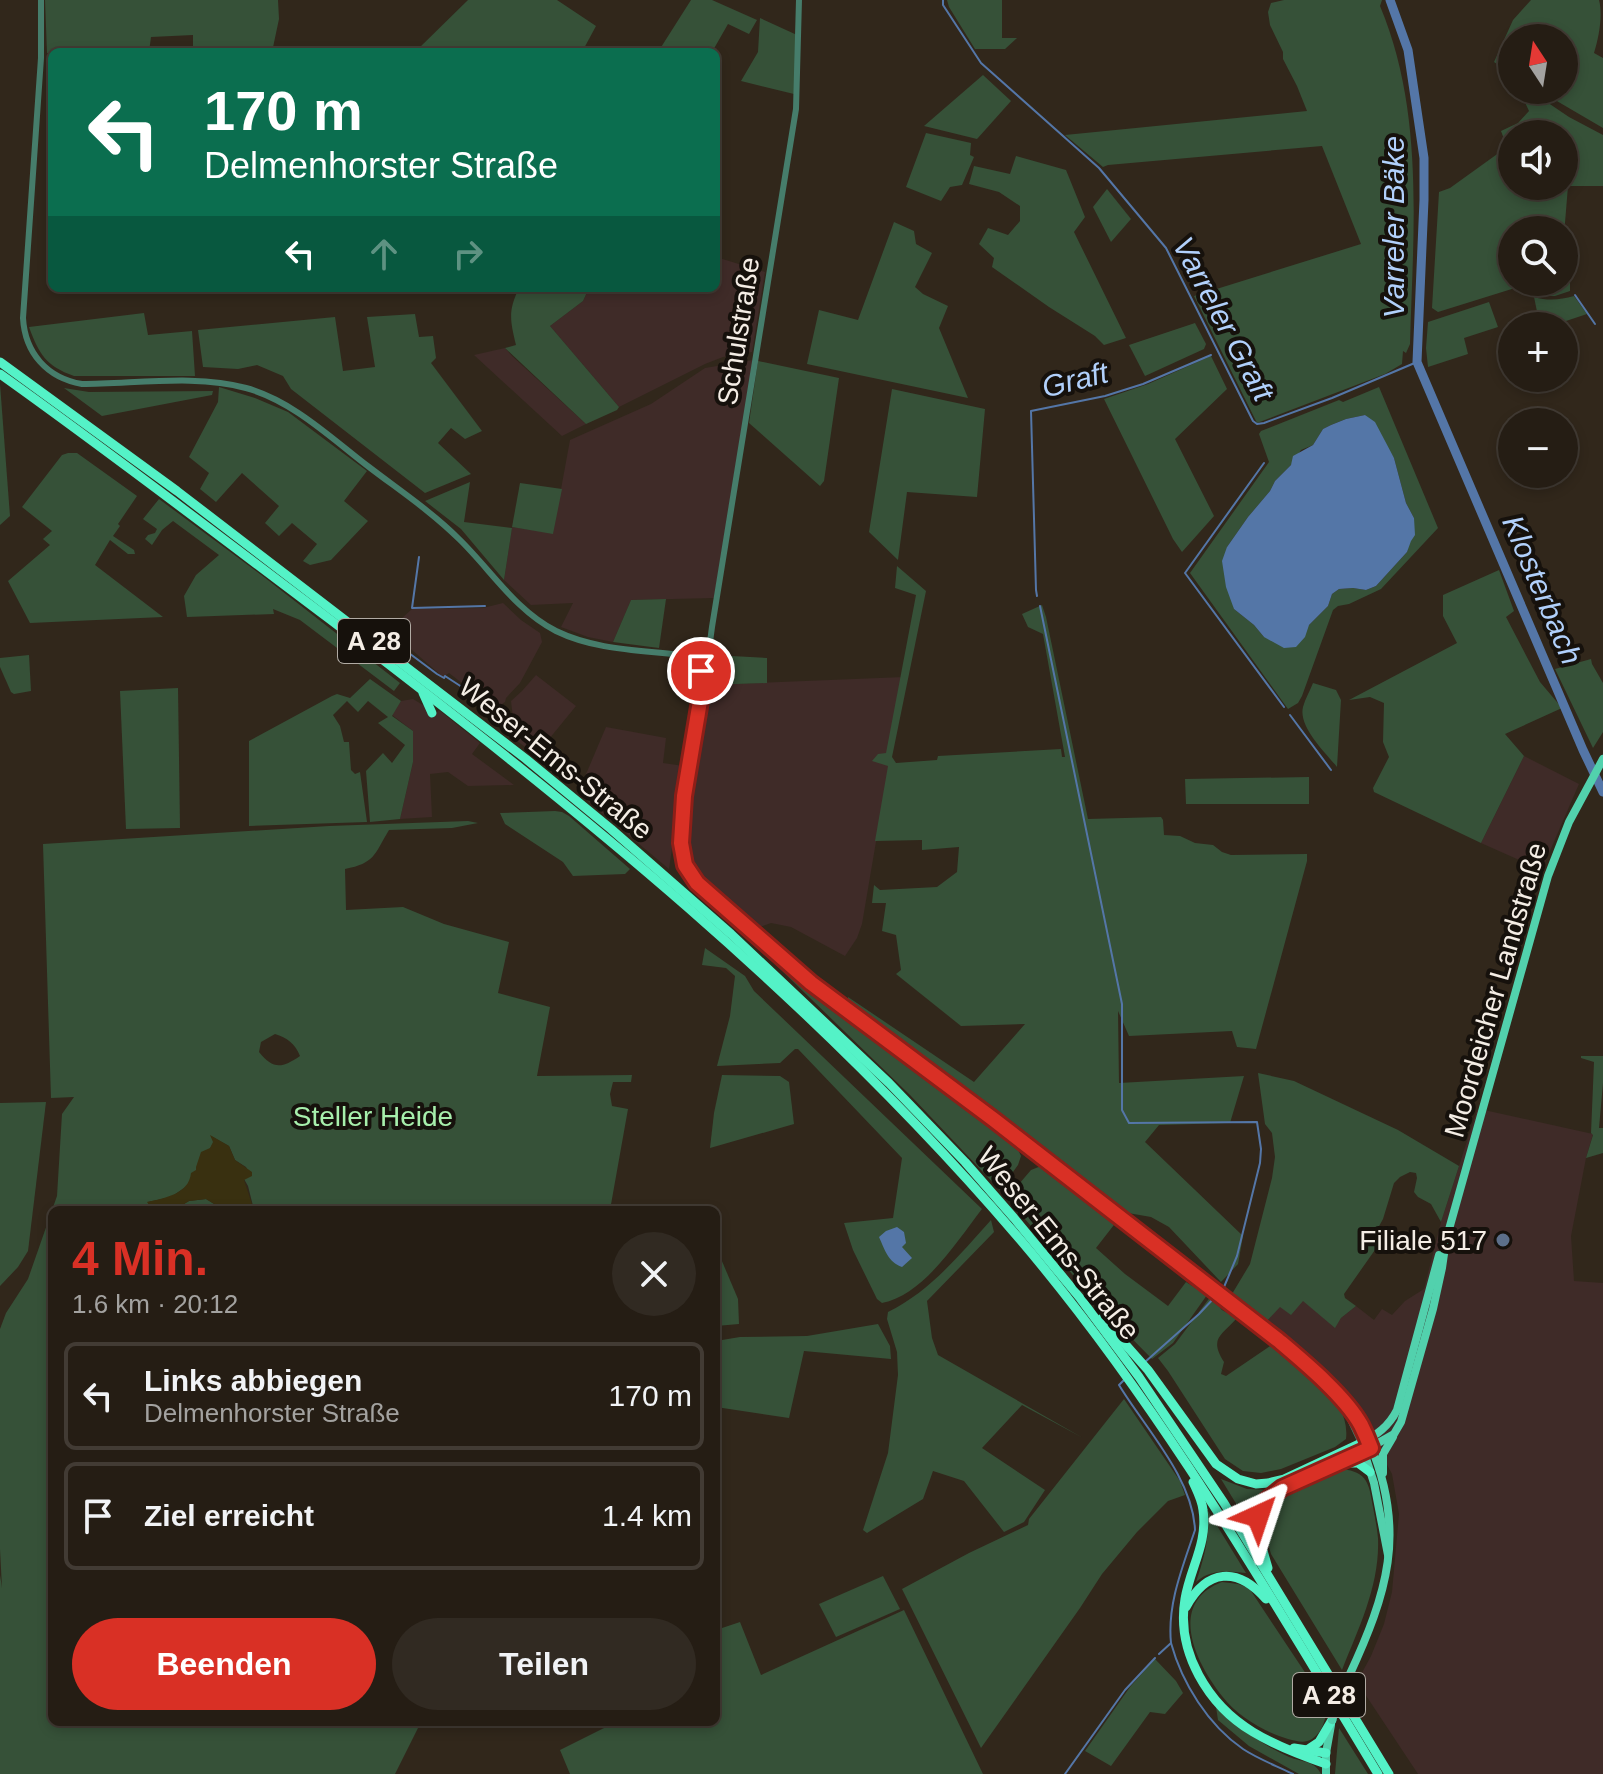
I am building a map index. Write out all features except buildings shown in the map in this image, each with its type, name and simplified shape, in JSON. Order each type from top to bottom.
[{"type":"highway","name":"A 28","points":[[0,362],[66,415]]},
{"type":"highway","name":"A 28","points":[[0,374],[66,415]]},
{"type":"highway","name":"Weser-Ems-Straße","points":[[66,415],[574,811],[784,996],[919,1128],[1018,1237],[1076,1309],[1136,1372],[1189,1467],[1281,1615],[1386,1774]]},
{"type":"highway","name":"Weser-Ems-Straße","points":[[66,415],[439,690],[569,794],[683,891],[813,1010],[926,1121],[1080,1298],[1087,1300],[1195,1459],[1273,1582],[1386,1774]]},
{"type":"highway","points":[[422,690],[432,713]]},
{"type":"highway","points":[[555,807],[574,811]]},
{"type":"highway","points":[[1136,1372],[1216,1464],[1238,1479],[1256,1484],[1284,1479],[1366,1446]]},
{"type":"highway","points":[[1273,1582],[1257,1530],[1263,1505],[1282,1488],[1340,1462],[1366,1446]]},
{"type":"highway","points":[[1340,1462],[1358,1463],[1370,1472]]},
{"type":"highway","points":[[1189,1467],[1203,1508],[1205,1526],[1184,1610],[1183,1626],[1193,1664],[1210,1693],[1235,1719],[1285,1749],[1326,1764]]},
{"type":"highway","points":[[1184,1610],[1206,1582],[1232,1577],[1246,1580],[1281,1615]]},
{"type":"highway","points":[[1307,1750],[1319,1742],[1332,1720]]},
{"type":"highway","points":[[1285,1749],[1307,1750],[1326,1764]]},
{"type":"main road","name":"Moordeicher Landstraße","points":[[1381,1477],[1383,1454],[1406,1408],[1424,1344],[1446,1240],[1548,876],[1569,822],[1603,759]]},
{"type":"main road","name":"Moordeicher Landstraße","points":[[1366,1446],[1393,1419],[1397,1410],[1446,1240]]},
{"type":"main road","points":[[1366,1446],[1394,1434]]},
{"type":"main road","points":[[1366,1446],[1388,1555]]},
{"type":"main road","points":[[1326,1764],[1332,1720],[1378,1607],[1388,1555],[1390,1519],[1381,1477],[1366,1446]]},
{"type":"street","points":[[41,0],[41,58],[23,318],[26,338],[39,361],[62,378],[82,384],[217,383],[247,388],[273,399],[308,421],[438,520],[536,619],[588,643],[691,658],[701,671],[702,689],[684,796],[681,843],[685,865],[697,883],[811,983],[1249,1316],[1316,1373],[1342,1402],[1366,1446]]},
{"type":"street","name":"Schulstraße","points":[[698,664],[705,658],[710,640],[796,109],[799,0]]},
{"type":"shaded area","points":[[720,258],[765,272],[752,352],[705,364],[619,407],[550,326],[583,301],[587,292],[720,292]]},
{"type":"shaded area","points":[[505,348],[586,424],[562,436],[474,355]]},
{"type":"shaded area","points":[[753,360],[714,598],[631,600],[613,642],[561,627],[573,603],[531,605],[504,580],[512,527],[553,533],[570,440],[651,404],[705,368]]},
{"type":"shaded area","points":[[503,603],[540,633],[542,642],[520,683],[495,709],[449,673],[443,677],[389,630],[412,609],[483,608]]},
{"type":"shaded area","points":[[536,675],[576,706],[536,755],[505,732],[513,718],[511,701]]},
{"type":"shaded area","points":[[904,677],[862,924],[857,938],[845,956],[791,927],[771,923],[757,928],[700,875],[691,857],[691,806],[709,685]]},
{"type":"shaded area","points":[[413,699],[436,713],[439,710],[480,743],[472,754],[514,785],[468,786],[448,772],[430,774],[432,817],[400,819],[413,762],[413,731],[392,715],[401,701]]},
{"type":"shaded area","points":[[606,727],[666,738],[663,763],[684,766],[669,869],[578,793]]},
{"type":"shaded area","points":[[1524,756],[1579,784],[1543,867],[1537,868],[1481,843]]},
{"type":"shaded area","points":[[1477,1110],[1593,1134],[1571,1236],[1574,1281],[1603,1283],[1603,1774],[1418,1774],[1357,1682],[1384,1624],[1392,1592],[1399,1514],[1392,1474],[1364,1422],[1320,1368],[1266,1322],[1280,1306],[1303,1300],[1335,1327],[1356,1306],[1374,1320],[1382,1309],[1392,1315],[1405,1301],[1424,1289],[1441,1222]]},
{"type":"green space","points":[[45,0],[278,0],[279,19],[273,48],[193,48],[193,35],[151,37],[150,48],[48,48],[47,53]]},
{"type":"green space","points":[[468,0],[557,0],[596,26],[584,48],[419,48]]},
{"type":"green space","points":[[691,0],[712,0],[757,20],[749,34],[728,24],[714,48],[661,48]]},
{"type":"green space","points":[[947,0],[1002,0],[1002,38],[1017,38],[1005,49],[975,49]]},
{"type":"green space","points":[[1284,0],[1382,0],[1380,6],[1404,88],[1410,130],[1414,216],[1410,344],[1406,353],[1403,351],[1402,364],[1385,374],[1257,423],[1194,296],[1361,244],[1322,146],[1103,167],[1065,135],[1307,111],[1270,25],[1268,12],[1271,3]]},
{"type":"green space","points":[[1531,0],[1599,0],[1600,26],[1594,53],[1603,58],[1603,128],[1562,104],[1578,104],[1578,24],[1511,24]]},
{"type":"green space","points":[[760,18],[797,35],[794,94],[741,81],[758,52]]},
{"type":"green space","points":[[983,75],[1011,101],[977,139],[924,126]]},
{"type":"green space","points":[[1526,104],[1550,104],[1575,120],[1521,120],[1529,111]]},
{"type":"green space","points":[[1578,122],[1603,135],[1603,186],[1578,186]]},
{"type":"green space","points":[[926,133],[971,143],[970,155],[974,157],[962,185],[950,187],[941,201],[906,187]]},
{"type":"green space","points":[[1498,153],[1498,200],[1567,200],[1566,216],[1498,216],[1498,293],[1438,312],[1432,308],[1439,192],[1450,188]]},
{"type":"green space","points":[[1016,156],[1066,170],[1085,217],[1074,232],[1126,338],[1104,345],[992,267],[994,258],[979,244],[988,228],[1008,235],[1020,221],[1020,206],[999,192],[969,184],[974,166],[1010,174]]},
{"type":"green space","points":[[1107,189],[1131,219],[1111,242],[1093,207]]},
{"type":"green space","points":[[894,222],[914,231],[916,244],[932,253],[915,287],[948,306],[939,328],[968,398],[807,364],[819,310],[858,320]]},
{"type":"green space","points":[[517,292],[587,292],[583,301],[550,326],[619,407],[617,410],[586,424],[505,348],[516,345],[511,316]]},
{"type":"green space","points":[[1574,296],[1587,314],[1578,317],[1578,312],[1537,312],[1534,297]]},
{"type":"green space","points":[[1489,302],[1498,327],[1464,338],[1468,354],[1428,367],[1428,322]]},
{"type":"green space","points":[[144,313],[148,335],[192,331],[195,376],[74,376],[45,358],[29,327]]},
{"type":"green space","points":[[415,314],[419,337],[433,336],[436,358],[431,363],[482,431],[465,439],[451,428],[438,443],[471,474],[425,493],[291,389],[283,376],[257,365],[238,369],[203,367],[198,330],[335,317],[343,371],[375,367],[367,317]]},
{"type":"green space","points":[[1195,323],[1206,344],[1204,349],[1145,376],[1129,345]]},
{"type":"green space","points":[[1211,356],[1227,389],[1175,439],[1214,516],[1182,552],[1104,399],[1148,384]]},
{"type":"green space","points":[[758,361],[839,378],[824,481],[820,486],[749,423]]},
{"type":"green space","points":[[0,384],[10,516],[0,525]]},
{"type":"green space","points":[[219,387],[288,412],[367,471],[344,501],[368,521],[331,560],[310,565],[303,561],[317,544],[292,523],[279,536],[265,523],[279,506],[242,473],[216,502],[200,489],[209,473],[189,457],[218,402]]},
{"type":"green space","points":[[1379,387],[1438,528],[1381,589],[1333,610],[1302,696],[1298,703],[1288,709],[1190,573],[1269,462],[1259,434],[1261,431],[1339,400],[1343,402]],"holes":[[[1365,415],[1394,458],[1406,503],[1414,518],[1407,552],[1376,586],[1366,590],[1339,589],[1332,594],[1328,606],[1309,625],[1264,637],[1234,609],[1227,547],[1248,517],[1301,450],[1313,445],[1323,429],[1331,425]]]},
{"type":"green space","points":[[64,388],[89,392],[213,391],[212,395],[102,416]]},
{"type":"green space","points":[[892,389],[985,409],[977,497],[907,492],[898,560],[869,532]]},
{"type":"green space","points":[[77,453],[137,496],[113,536],[134,550],[135,554],[128,554],[110,540],[95,565],[163,617],[30,623],[8,581],[50,545],[43,539],[52,531],[22,507],[62,455]]},
{"type":"green space","points":[[470,482],[464,522],[512,528],[504,580],[461,529],[425,501]]},
{"type":"green space","points":[[520,483],[562,489],[553,534],[512,527]]},
{"type":"green space","points":[[159,499],[400,683],[394,691],[300,620],[273,609],[274,614],[187,617],[184,596],[196,575],[219,555],[173,521],[152,545],[145,539],[157,529],[143,519]]},
{"type":"green space","points":[[897,566],[926,591],[892,757],[896,763],[937,760],[938,756],[1061,749],[1062,757],[1065,757],[1043,634],[1028,627],[1022,614],[1042,605],[1088,819],[1161,817],[1164,835],[1213,845],[1231,855],[1307,854],[1256,1049],[1237,1047],[1232,1031],[1129,1036],[1118,1011],[1119,1083],[1244,1076],[1230,1123],[1159,1125],[1145,1142],[1243,1236],[1238,1264],[1221,1282],[1169,1227],[1151,1217],[1128,1213],[1019,1128],[848,1004],[848,997],[974,1082],[1025,1024],[961,1026],[896,974],[901,970],[896,935],[882,931],[886,903],[872,903],[874,885],[880,890],[937,887],[957,872],[959,847],[922,850],[922,840],[875,841],[888,766],[872,761],[878,754],[886,753],[916,595],[895,588]]},
{"type":"green space","points":[[1499,570],[1514,611],[1506,617],[1540,682],[1562,708],[1505,734],[1524,756],[1481,843],[1374,792],[1373,788],[1389,757],[1383,742],[1384,703],[1370,697],[1349,700],[1457,643],[1443,616],[1443,595]]},
{"type":"green space","points":[[666,599],[659,648],[613,642],[631,600]]},
{"type":"green space","points":[[29,655],[31,691],[14,694],[0,667],[0,658]]},
{"type":"green space","points":[[713,655],[767,658],[767,683],[709,685]]},
{"type":"green space","points":[[1591,659],[1603,683],[1603,732],[1593,748],[1555,669]]},
{"type":"green space","points":[[370,679],[401,701],[392,716],[413,731],[413,762],[400,819],[370,822],[366,771],[383,753],[392,763],[405,745],[378,723],[388,717],[368,701],[358,712],[347,701],[333,715],[344,742],[349,742],[351,770],[355,774],[360,772],[367,822],[249,826],[249,741],[332,696],[337,694],[350,698]]},
{"type":"green space","points":[[1313,683],[1336,690],[1341,700],[1337,767],[1305,723],[1303,707]]},
{"type":"green space","points":[[178,688],[180,828],[126,829],[120,691]]},
{"type":"green space","points":[[1309,777],[1309,804],[1186,804],[1185,779]]},
{"type":"green space","points":[[555,811],[569,816],[630,869],[625,874],[573,876],[563,862],[505,824],[500,813]]},
{"type":"green space","name":"Steller Heide","points":[[478,823],[452,828],[389,830],[368,861],[345,869],[346,910],[403,907],[444,924],[509,942],[498,993],[550,1007],[537,1076],[632,1075],[631,1082],[613,1082],[610,1094],[612,1106],[628,1109],[611,1206],[253,1206],[244,1179],[248,1171],[246,1167],[235,1160],[229,1146],[211,1136],[214,1142],[187,1186],[171,1197],[148,1202],[150,1205],[164,1206],[53,1206],[57,1196],[62,1114],[74,1097],[51,1098],[43,844],[329,826]],"holes":[[[275,1034],[287,1039],[300,1056],[288,1063],[273,1064],[259,1052],[261,1042]]]},
{"type":"green space","points":[[705,948],[745,976],[754,991],[982,1209],[926,1278],[897,1298],[882,1303],[877,1299],[853,1250],[844,1223],[893,1218],[902,1158],[798,1049],[780,1063],[717,1066],[730,1016],[735,976],[726,968],[702,965]]},
{"type":"green space","points":[[780,961],[1015,1143],[1021,1156],[1000,1190],[910,1095],[776,965]]},
{"type":"green space","points":[[1581,1056],[1603,1056],[1599,1128],[1603,1128],[1603,1153],[1586,1158],[1593,1135],[1594,1062]]},
{"type":"green space","points":[[1258,1073],[1294,1081],[1398,1130],[1459,1166],[1441,1222],[1431,1204],[1414,1192],[1416,1173],[1410,1172],[1394,1183],[1378,1228],[1377,1247],[1344,1294],[1356,1306],[1341,1318],[1335,1328],[1303,1301],[1291,1315],[1280,1307],[1266,1322],[1232,1294],[1250,1264],[1275,1157],[1272,1133],[1265,1124]]},
{"type":"green space","points":[[722,1075],[780,1076],[789,1082],[794,1124],[710,1148]]},
{"type":"green space","points":[[46,1102],[28,1251],[0,1286],[0,1103]]},
{"type":"green space","points":[[1041,1166],[1117,1221],[1096,1248],[1125,1274],[1168,1306],[1186,1282],[1207,1295],[1173,1343],[1152,1359],[1096,1302],[1007,1198],[1031,1170]]},
{"type":"green space","name":"Steller Heide","points":[[206,1199],[217,1206],[181,1206],[189,1201]]},
{"type":"green space","points":[[991,1220],[994,1232],[927,1301],[932,1338],[938,1355],[1083,1438],[1022,1405],[982,1448],[1045,1490],[1024,1522],[1004,1532],[964,1481],[933,1471],[923,1499],[867,1533],[863,1530],[888,1453],[898,1375],[897,1352],[887,1319],[888,1312],[931,1282]]},
{"type":"green space","points":[[48,1222],[48,1726],[419,1726],[395,1774],[0,1774],[0,1329],[6,1313],[28,1279]]},
{"type":"green space","points":[[720,1256],[738,1299],[739,1324],[720,1326]]},
{"type":"green space","points":[[1211,1296],[1222,1310],[1237,1318],[1217,1342],[1224,1362],[1221,1374],[1226,1376],[1273,1344],[1333,1396],[1341,1410],[1346,1439],[1335,1447],[1281,1469],[1261,1473],[1243,1471],[1225,1459],[1158,1358],[1175,1344]]},
{"type":"green space","points":[[878,1324],[890,1346],[891,1359],[804,1351],[789,1418],[720,1408],[720,1340],[807,1336]]},
{"type":"green space","points":[[1124,1399],[1180,1481],[1185,1495],[1168,1501],[1102,1574],[981,1748],[902,1589],[1028,1525],[1029,1519]]},
{"type":"green space","points":[[1342,1469],[1357,1473],[1366,1480],[1378,1538],[1378,1555],[1372,1589],[1342,1670],[1271,1554],[1265,1534],[1266,1517],[1276,1500],[1329,1472]]},
{"type":"green space","points":[[1221,1479],[1247,1489],[1269,1490],[1252,1508],[1251,1528]]},
{"type":"green space","points":[[1208,1511],[1246,1573],[1213,1573],[1196,1582],[1206,1547]]},
{"type":"green space","points":[[883,1576],[900,1609],[836,1637],[819,1604]]},
{"type":"green space","points":[[1222,1582],[1249,1588],[1328,1707],[1321,1729],[1312,1739],[1303,1742],[1288,1739],[1252,1722],[1228,1703],[1203,1667],[1191,1634],[1191,1618],[1195,1604],[1205,1592]]},
{"type":"green space","points":[[904,1610],[983,1774],[570,1774],[560,1750],[608,1726],[720,1726],[720,1629],[740,1622],[761,1675]]},
{"type":"green space","points":[[1155,1659],[1183,1693],[1165,1714],[1150,1712],[1111,1766],[1085,1751],[1130,1687]]},
{"type":"green space","points":[[1216,1707],[1260,1741],[1289,1757],[1312,1764],[1321,1774],[1299,1774],[1249,1746],[1218,1720]]},
{"type":"green space","points":[[1339,1728],[1368,1774],[1335,1774]]},
{"type":"sand","points":[[210,1135],[229,1146],[235,1160],[252,1172],[252,1176],[244,1180],[253,1206],[217,1206],[206,1199],[189,1201],[181,1206],[149,1205],[147,1202],[175,1194],[186,1186],[191,1173],[196,1170],[201,1152],[210,1148],[213,1142]]},
{"type":"water","points":[[1365,415],[1375,422],[1394,458],[1406,503],[1414,518],[1415,535],[1407,552],[1376,586],[1366,590],[1339,589],[1332,594],[1328,606],[1309,625],[1305,637],[1296,647],[1284,648],[1264,637],[1234,609],[1226,587],[1222,561],[1227,547],[1275,481],[1291,465],[1293,456],[1313,445],[1323,429]]},
{"type":"water","points":[[897,1227],[904,1232],[906,1243],[902,1247],[912,1258],[902,1267],[890,1259],[879,1237]]},
{"type":"waterway","name":"Varreler Graft","points":[[943,0],[943,5],[981,63],[1099,168],[1166,248],[1253,421],[1264,423],[1417,362]]},
{"type":"waterway","name":"Klosterbach","points":[[1390,0],[1408,50],[1424,158],[1417,362],[1603,792]]},
{"type":"waterway","points":[[1576,296],[1595,324]]},
{"type":"waterway","name":"Graft","points":[[1037,596],[1031,411],[1105,396],[1143,384],[1211,355]]},
{"type":"waterway","points":[[1264,463],[1185,573],[1284,707]]},
{"type":"waterway","points":[[419,557],[412,608],[485,606]]},
{"type":"waterway","points":[[1040,606],[1122,1004],[1122,1110],[1129,1123],[1257,1122],[1260,1163],[1237,1256],[1224,1287]]},
{"type":"waterway","points":[[366,621],[437,674],[468,691],[485,707]]},
{"type":"waterway","points":[[1290,715],[1331,770]]},
{"type":"waterway","points":[[1145,1362],[1215,1297]]},
{"type":"waterway","points":[[1125,1379],[1119,1385],[1166,1454],[1186,1491],[1195,1530],[1171,1614],[1171,1643],[1159,1654]]},
{"type":"waterway","points":[[1171,1643],[1189,1688],[1219,1728],[1249,1753],[1293,1774]]},
{"type":"waterway","points":[[1065,1774],[1125,1690],[1155,1658]]},
{"type":"place","name":"Filiale 517","points":[[1503,1240]]},
{"type":"route","points":[[701,671],[702,689],[684,796],[681,843],[685,865],[697,883],[811,983],[993,1119],[1278,1340],[1316,1373],[1351,1410],[1371,1448],[1282,1488],[1267,1500],[1258,1516]]},
{"type":"water label","name":"Varreler Bäke","points":[[1394,227]]}]
